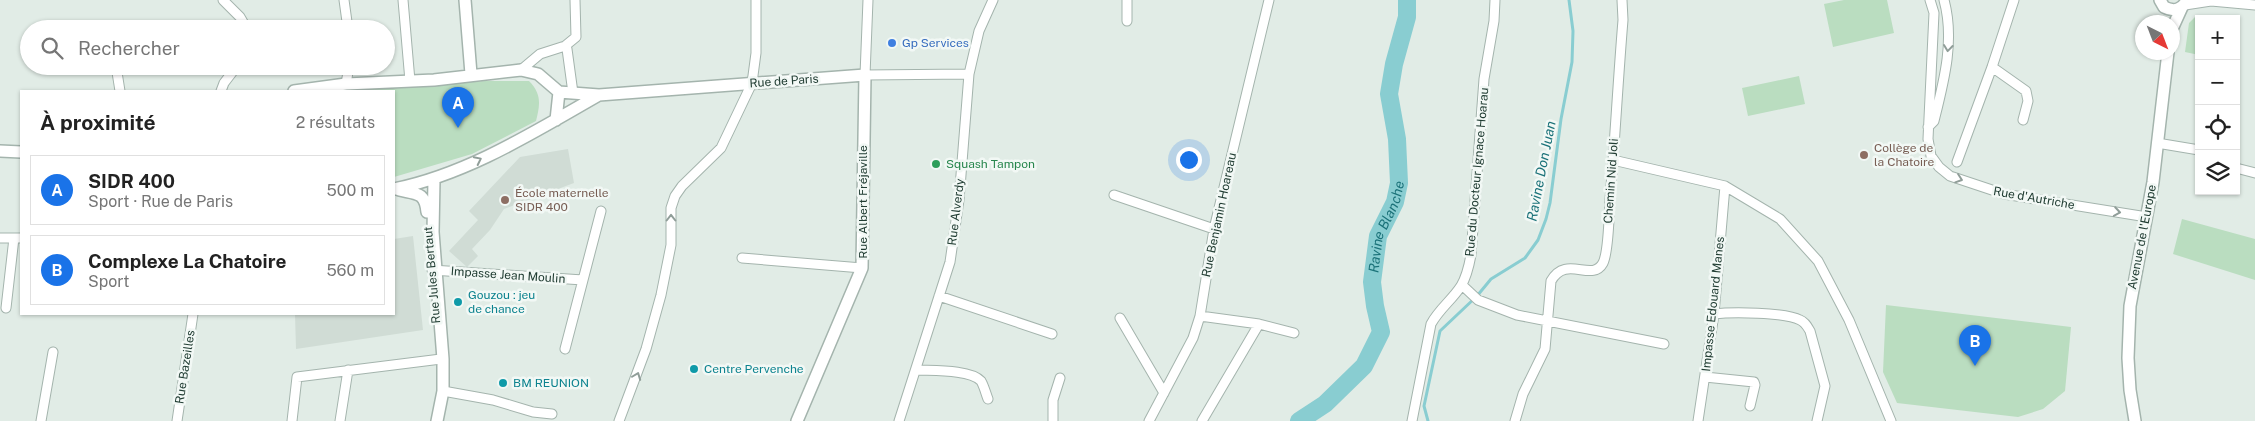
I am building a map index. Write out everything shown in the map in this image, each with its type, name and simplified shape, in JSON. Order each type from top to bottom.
[{"type":"street","points":[[223,0],[242,20]]},
{"type":"street","points":[[344,0],[347,20]]},
{"type":"street","points":[[402,0],[410,81]]},
{"type":"street","points":[[465,0],[471,74]]},
{"type":"street","points":[[521,70],[540,54],[565,46],[576,37],[575,0]]},
{"type":"street","points":[[619,421],[646,350],[662,295],[671,245],[672,208],[675,196],[682,186],[721,148],[752,83],[756,53],[756,0]]},
{"type":"street","name":"Rue Albert Fréjaville","points":[[797,421],[862,268],[868,0]]},
{"type":"street","name":"Rue Alverdy","points":[[899,421],[950,262],[959,200],[969,74],[979,31],[994,0]]},
{"type":"street","points":[[1127,0],[1127,22]]},
{"type":"street","name":"Rue Benjamin Hoareau","points":[[1149,421],[1193,338],[1200,316],[1214,229],[1269,0]]},
{"type":"street","name":"Rue du Docteur Ignace Hoarau","points":[[1412,421],[1425,348],[1435,317],[1462,285],[1467,275],[1471,255],[1484,79],[1494,21],[1495,0]]},
{"type":"street","name":"Chemin Nid Joli","points":[[1515,421],[1524,394],[1545,349],[1551,281],[1563,269],[1591,271],[1595,270],[1604,260],[1623,20],[1622,0]]},
{"type":"street","name":"Rue d'Autriche","points":[[1930,0],[1934,13],[1928,127],[1932,156],[1939,167],[1950,176],[2004,194],[2147,217]]},
{"type":"street","points":[[1928,127],[1934,121],[1948,49],[1950,31],[1944,0]]},
{"type":"street","points":[[1957,162],[2014,0]]},
{"type":"street","points":[[2160,2],[2171,10],[2185,4],[2209,1],[2255,5]]},
{"type":"street","points":[[2160,2],[2165,15]]},
{"type":"street","points":[[565,46],[568,48],[573,93]]},
{"type":"street","name":"Avenue de l'Europe","points":[[2135,421],[2130,390],[2128,358],[2130,306],[2147,217],[2167,60]]},
{"type":"street","points":[[1992,67],[2026,91],[2028,101],[2023,120]]},
{"type":"street","points":[[301,90],[346,84],[434,80],[471,74],[521,70],[538,74],[558,92],[556,120]]},
{"type":"street","name":"Rue de Paris","points":[[558,92],[599,95],[865,75],[969,74]]},
{"type":"street","points":[[117,75],[120,90]]},
{"type":"street","points":[[221,90],[230,75]]},
{"type":"street","points":[[346,84],[348,75]]},
{"type":"street","name":"Rue de Paris","points":[[395,189],[434,180],[556,120],[599,95]]},
{"type":"street","points":[[2157,143],[2195,149]]},
{"type":"street","points":[[0,151],[20,152]]},
{"type":"street","points":[[1613,160],[1725,186],[1780,219],[1818,261],[1849,320],[1891,421]]},
{"type":"street","points":[[2240,169],[2255,173]]},
{"type":"street","name":"Rue Jules Bertaut","points":[[434,180],[434,270]]},
{"type":"street","name":"Impasse Edouard Manes","points":[[1698,421],[1714,314],[1725,186]]},
{"type":"street","name":"Rue Jules Bertaut","points":[[395,189],[421,195],[426,201],[442,359],[443,387],[437,421]]},
{"type":"street","points":[[1114,195],[1214,229]]},
{"type":"street","name":"Impasse Jean Moulin","points":[[565,349],[601,211]]},
{"type":"street","points":[[0,238],[17,238],[6,308]]},
{"type":"street","points":[[742,258],[862,268]]},
{"type":"street","name":"Impasse Jean Moulin","points":[[434,270],[583,280]]},
{"type":"street","points":[[1462,285],[1478,300],[1517,315],[1664,344]]},
{"type":"street","points":[[939,296],[1052,334]]},
{"type":"street","points":[[1714,314],[1735,311],[1794,317],[1806,325],[1810,331],[1825,386],[1817,421]]},
{"type":"street","name":"Rue Bazeilles","points":[[177,421],[193,315]]},
{"type":"street","points":[[1200,316],[1259,324],[1294,332]]},
{"type":"street","points":[[1120,318],[1164,393]]},
{"type":"street","points":[[1202,421],[1259,324]]},
{"type":"street","points":[[41,421],[53,352]]},
{"type":"street","points":[[292,421],[298,377],[442,359]]},
{"type":"street","points":[[340,421],[348,370]]},
{"type":"street","points":[[916,370],[965,374],[974,377],[981,382],[988,399]]},
{"type":"street","points":[[1705,376],[1754,382],[1750,406]]},
{"type":"street","points":[[1053,421],[1053,400],[1060,378]]},
{"type":"street","points":[[443,387],[532,412],[552,414]]},
{"type":"shaded area","name":"École maternelle SIDR 400","points":[[568,149],[574,183],[504,209],[490,230],[472,249],[478,256],[467,267],[449,251],[478,220],[469,211],[520,157]]},
{"type":"shaded area","points":[[413,236],[423,330],[296,349],[295,315],[395,315],[395,239]]},
{"type":"green space","points":[[1844,0],[1887,0],[1894,33],[1833,47],[1824,4]]},
{"type":"green space","points":[[2195,17],[2195,54],[2185,52],[2189,23]]},
{"type":"green space","points":[[1799,76],[1805,104],[1748,116],[1742,88]]},
{"type":"green space","points":[[485,81],[529,81],[536,90],[539,100],[536,121],[472,154],[395,177],[395,90],[344,90]]},
{"type":"green space","points":[[2182,219],[2255,239],[2255,280],[2173,254]]},
{"type":"green space","points":[[1886,305],[2071,327],[2065,391],[2043,409],[2018,417],[1897,403],[1883,372]]},
{"type":"waterway","name":"Ravine Blanche","points":[[1299,421],[1325,404],[1364,366],[1381,332],[1372,282],[1378,236],[1395,202],[1399,183],[1397,139],[1389,94],[1394,64],[1407,17],[1407,0]]},
{"type":"waterway","name":"Ravine Don Juan","points":[[1428,421],[1424,406],[1440,331],[1477,296],[1491,279],[1525,258],[1538,240],[1546,219],[1550,203],[1561,119],[1572,62],[1573,31],[1569,0]]},
{"type":"place","name":"Gp Services","points":[[892,43]]},
{"type":"place","name":"SIDR 400","points":[[458,128]]},
{"type":"place","name":"Collège de la Chatoire","points":[[1864,155]]},
{"type":"place","name":"Squash Tampon","points":[[936,164]]},
{"type":"place","name":"École maternelle SIDR 400","points":[[505,200]]},
{"type":"place","name":"Gouzou : jeu de chance","points":[[458,302]]},
{"type":"place","name":"Complexe La Chatoire","points":[[1975,366]]},
{"type":"place","name":"Centre Pervenche","points":[[694,369]]},
{"type":"place","name":"BM REUNION","points":[[503,383]]}]
